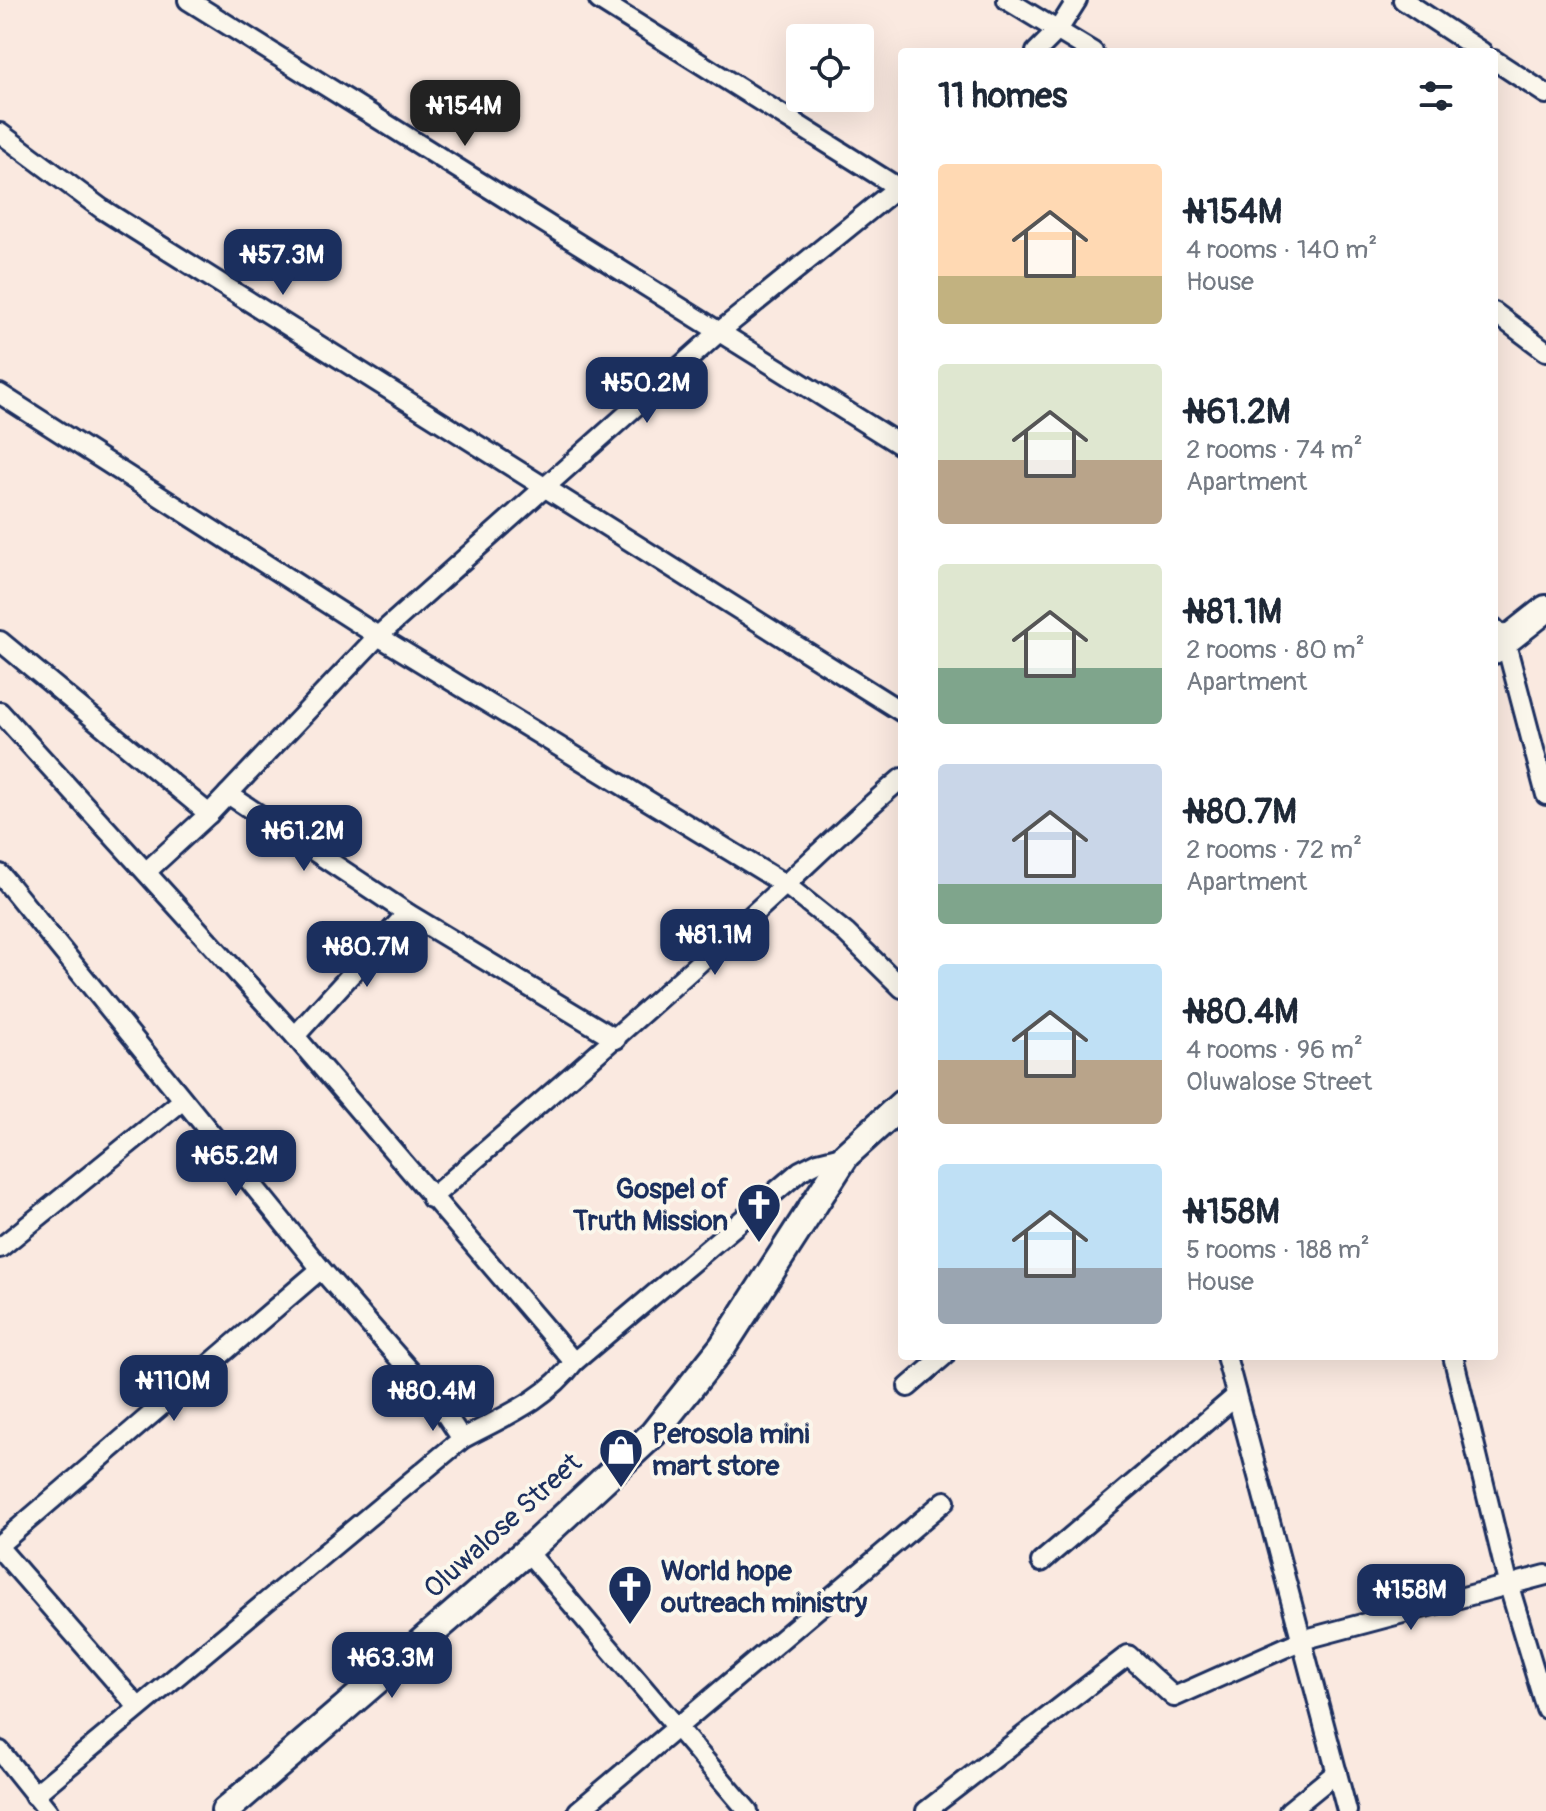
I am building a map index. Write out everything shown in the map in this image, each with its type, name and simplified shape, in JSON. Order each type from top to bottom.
[{"type":"street","points":[[188,0],[898,444]]},
{"type":"street","points":[[599,0],[898,185]]},
{"type":"street","points":[[1007,0],[1087,48]]},
{"type":"street","points":[[1040,48],[1058,30],[1077,0]]},
{"type":"street","points":[[1403,0],[1476,48]]},
{"type":"street","points":[[1498,63],[1546,94]]},
{"type":"street","points":[[0,133],[102,209],[898,709]]},
{"type":"street","points":[[147,871],[209,814],[378,636],[719,332],[898,189]]},
{"type":"street","points":[[1498,315],[1546,351]]},
{"type":"street","points":[[0,394],[378,636],[786,885],[846,933],[898,984]]},
{"type":"street","points":[[1546,609],[1498,639],[1546,795]]},
{"type":"street","points":[[0,641],[209,814]]},
{"type":"street","points":[[0,712],[295,1036],[574,1362]]},
{"type":"street","points":[[431,1198],[616,1039],[786,885],[847,824],[898,781]]},
{"type":"street","points":[[228,794],[407,913],[616,1039]]},
{"type":"street","points":[[0,874],[321,1269],[438,1403],[462,1439]]},
{"type":"street","points":[[295,1036],[407,913]]},
{"type":"street","points":[[4,1236],[183,1100]]},
{"type":"street","name":"Oluwalose Street","points":[[225,1811],[527,1551],[653,1434],[723,1346],[846,1155],[898,1108]]},
{"type":"street","points":[[34,1795],[316,1564],[462,1439],[536,1399],[560,1380],[574,1362],[800,1171],[846,1155]]},
{"type":"street","points":[[138,1707],[0,1547],[321,1269]]},
{"type":"street","points":[[908,1387],[939,1360]]},
{"type":"street","points":[[1227,1360],[1347,1811]]},
{"type":"street","points":[[1454,1360],[1508,1583],[1546,1709]]},
{"type":"street","points":[[1041,1562],[1235,1397]]},
{"type":"street","points":[[578,1811],[945,1501]]},
{"type":"street","points":[[527,1551],[748,1811]]},
{"type":"street","points":[[926,1811],[1128,1655],[1174,1697],[1302,1640],[1546,1575]]},
{"type":"street","points":[[0,1751],[48,1811]]},
{"type":"street","points":[[1289,1811],[1337,1772]]},
{"type":"place","name":"Gospel of Truth Mission","points":[[759,1244]]},
{"type":"place","name":"Perosola mini mart store","points":[[621,1489]]},
{"type":"place","name":"World hope outreach ministry","points":[[630,1626]]}]
